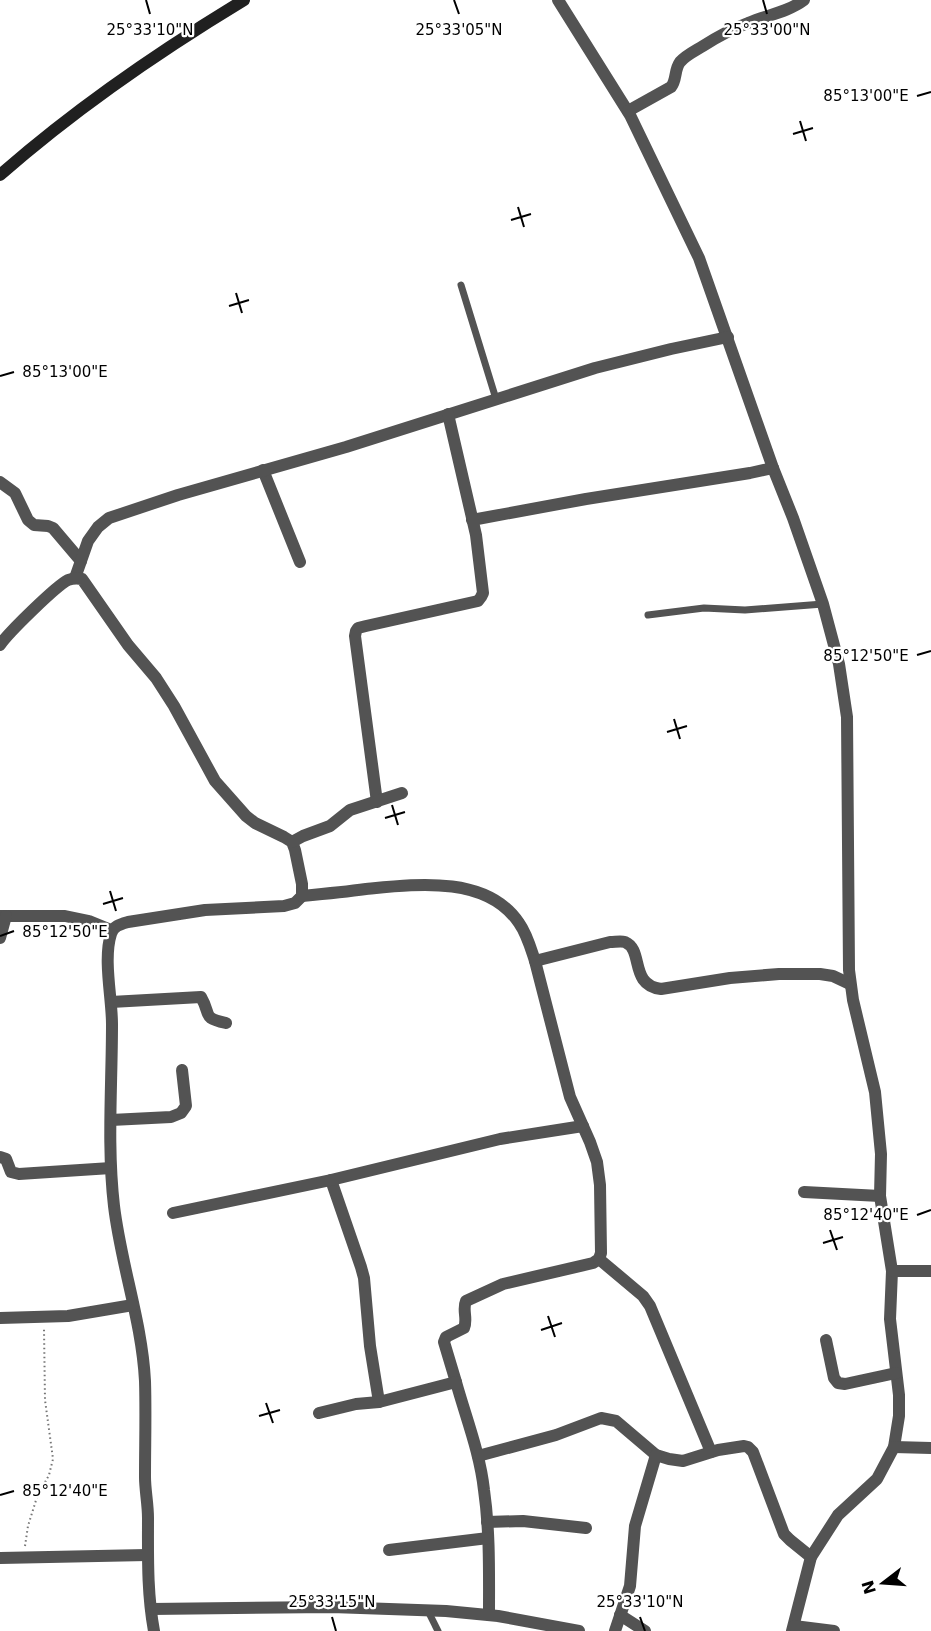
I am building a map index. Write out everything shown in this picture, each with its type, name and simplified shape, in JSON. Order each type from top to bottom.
[{"type":"street","points":[[0,176],[83,107],[183,38],[244,0]]},
{"type":"street","points":[[558,0],[628,111],[699,258],[823,604],[839,664],[847,717],[850,984],[874,1092],[881,1154],[880,1196],[892,1271],[890,1318],[899,1395],[899,1416],[894,1447],[877,1479],[838,1515],[811,1557],[793,1629],[834,1631]]},
{"type":"street","points":[[628,111],[670,87],[674,83],[676,69],[687,56],[726,33],[749,22],[790,8],[804,0]]},
{"type":"street","points":[[75,578],[88,541],[98,527],[109,518],[346,447],[595,368],[728,337]]},
{"type":"street","points":[[377,802],[357,662],[356,631],[366,626],[478,601],[483,593],[472,520],[448,414]]},
{"type":"street","points":[[472,520],[773,468]]},
{"type":"street","points":[[263,470],[300,562]]},
{"type":"street","points":[[0,482],[17,495],[28,520],[34,525],[52,528],[81,561]]},
{"type":"street","points":[[0,645],[27,616],[66,581],[75,578],[82,579],[128,645],[156,678],[215,781],[226,795],[255,823],[292,842],[302,890],[295,903],[284,906],[187,912],[128,922],[111,930],[108,951],[112,1024],[111,1168],[117,1225],[142,1353],[145,1381],[148,1590],[154,1631]]},
{"type":"street","points":[[292,842],[330,826],[350,810],[402,793]]},
{"type":"street","points":[[302,890],[421,884],[467,889],[484,894],[507,909],[520,923],[530,944],[570,1097],[597,1162],[601,1230],[599,1258],[593,1263],[503,1284],[466,1300],[464,1305],[467,1322],[464,1328],[446,1337],[444,1342],[478,1456],[484,1489],[488,1538],[489,1615]]},
{"type":"street","points":[[0,938],[3,916],[65,916],[89,921],[111,930]]},
{"type":"street","points":[[535,961],[610,942],[623,941],[632,949],[643,980],[654,988],[779,974],[820,974],[833,976],[850,984]]},
{"type":"street","points":[[111,1002],[201,997],[208,1017],[226,1023]]},
{"type":"street","points":[[111,1120],[171,1117],[181,1113],[186,1106],[183,1070]]},
{"type":"street","points":[[173,1213],[331,1180],[500,1139],[583,1126]]},
{"type":"street","points":[[0,1157],[6,1159],[11,1172],[19,1174],[111,1168]]},
{"type":"street","points":[[331,1180],[364,1278],[370,1346],[379,1402]]},
{"type":"street","points":[[804,1192],[880,1196]]},
{"type":"street","points":[[599,1258],[644,1296],[650,1306],[711,1452]]},
{"type":"street","points":[[892,1271],[931,1271]]},
{"type":"street","points":[[0,1318],[68,1316],[133,1305]]},
{"type":"street","points":[[826,1340],[834,1378],[838,1383],[845,1384],[896,1373]]},
{"type":"street","points":[[319,1413],[356,1404],[379,1402],[456,1383]]},
{"type":"street","points":[[478,1456],[556,1435],[601,1418],[616,1421],[656,1455],[683,1461],[711,1452],[739,1446],[748,1447],[753,1452],[784,1534],[811,1557]]},
{"type":"street","points":[[894,1447],[931,1448]]},
{"type":"street","points":[[615,1631],[630,1586],[635,1526],[656,1455]]},
{"type":"street","points":[[487,1522],[523,1521],[585,1528]]},
{"type":"street","points":[[389,1550],[488,1538]]},
{"type":"street","points":[[0,1558],[147,1555]]},
{"type":"street","points":[[151,1609],[332,1607],[428,1611],[489,1615],[579,1631]]},
{"type":"street","points":[[620,1615],[645,1631]]},
{"type":"lane","points":[[461,285],[496,399]]},
{"type":"lane","points":[[648,615],[704,608],[745,610],[823,604]]},
{"type":"lane","points":[[428,1611],[438,1631]]},
{"type":"path","points":[[24,1557],[28,1526],[37,1497],[49,1475],[53,1459],[45,1400],[44,1316]]}]
